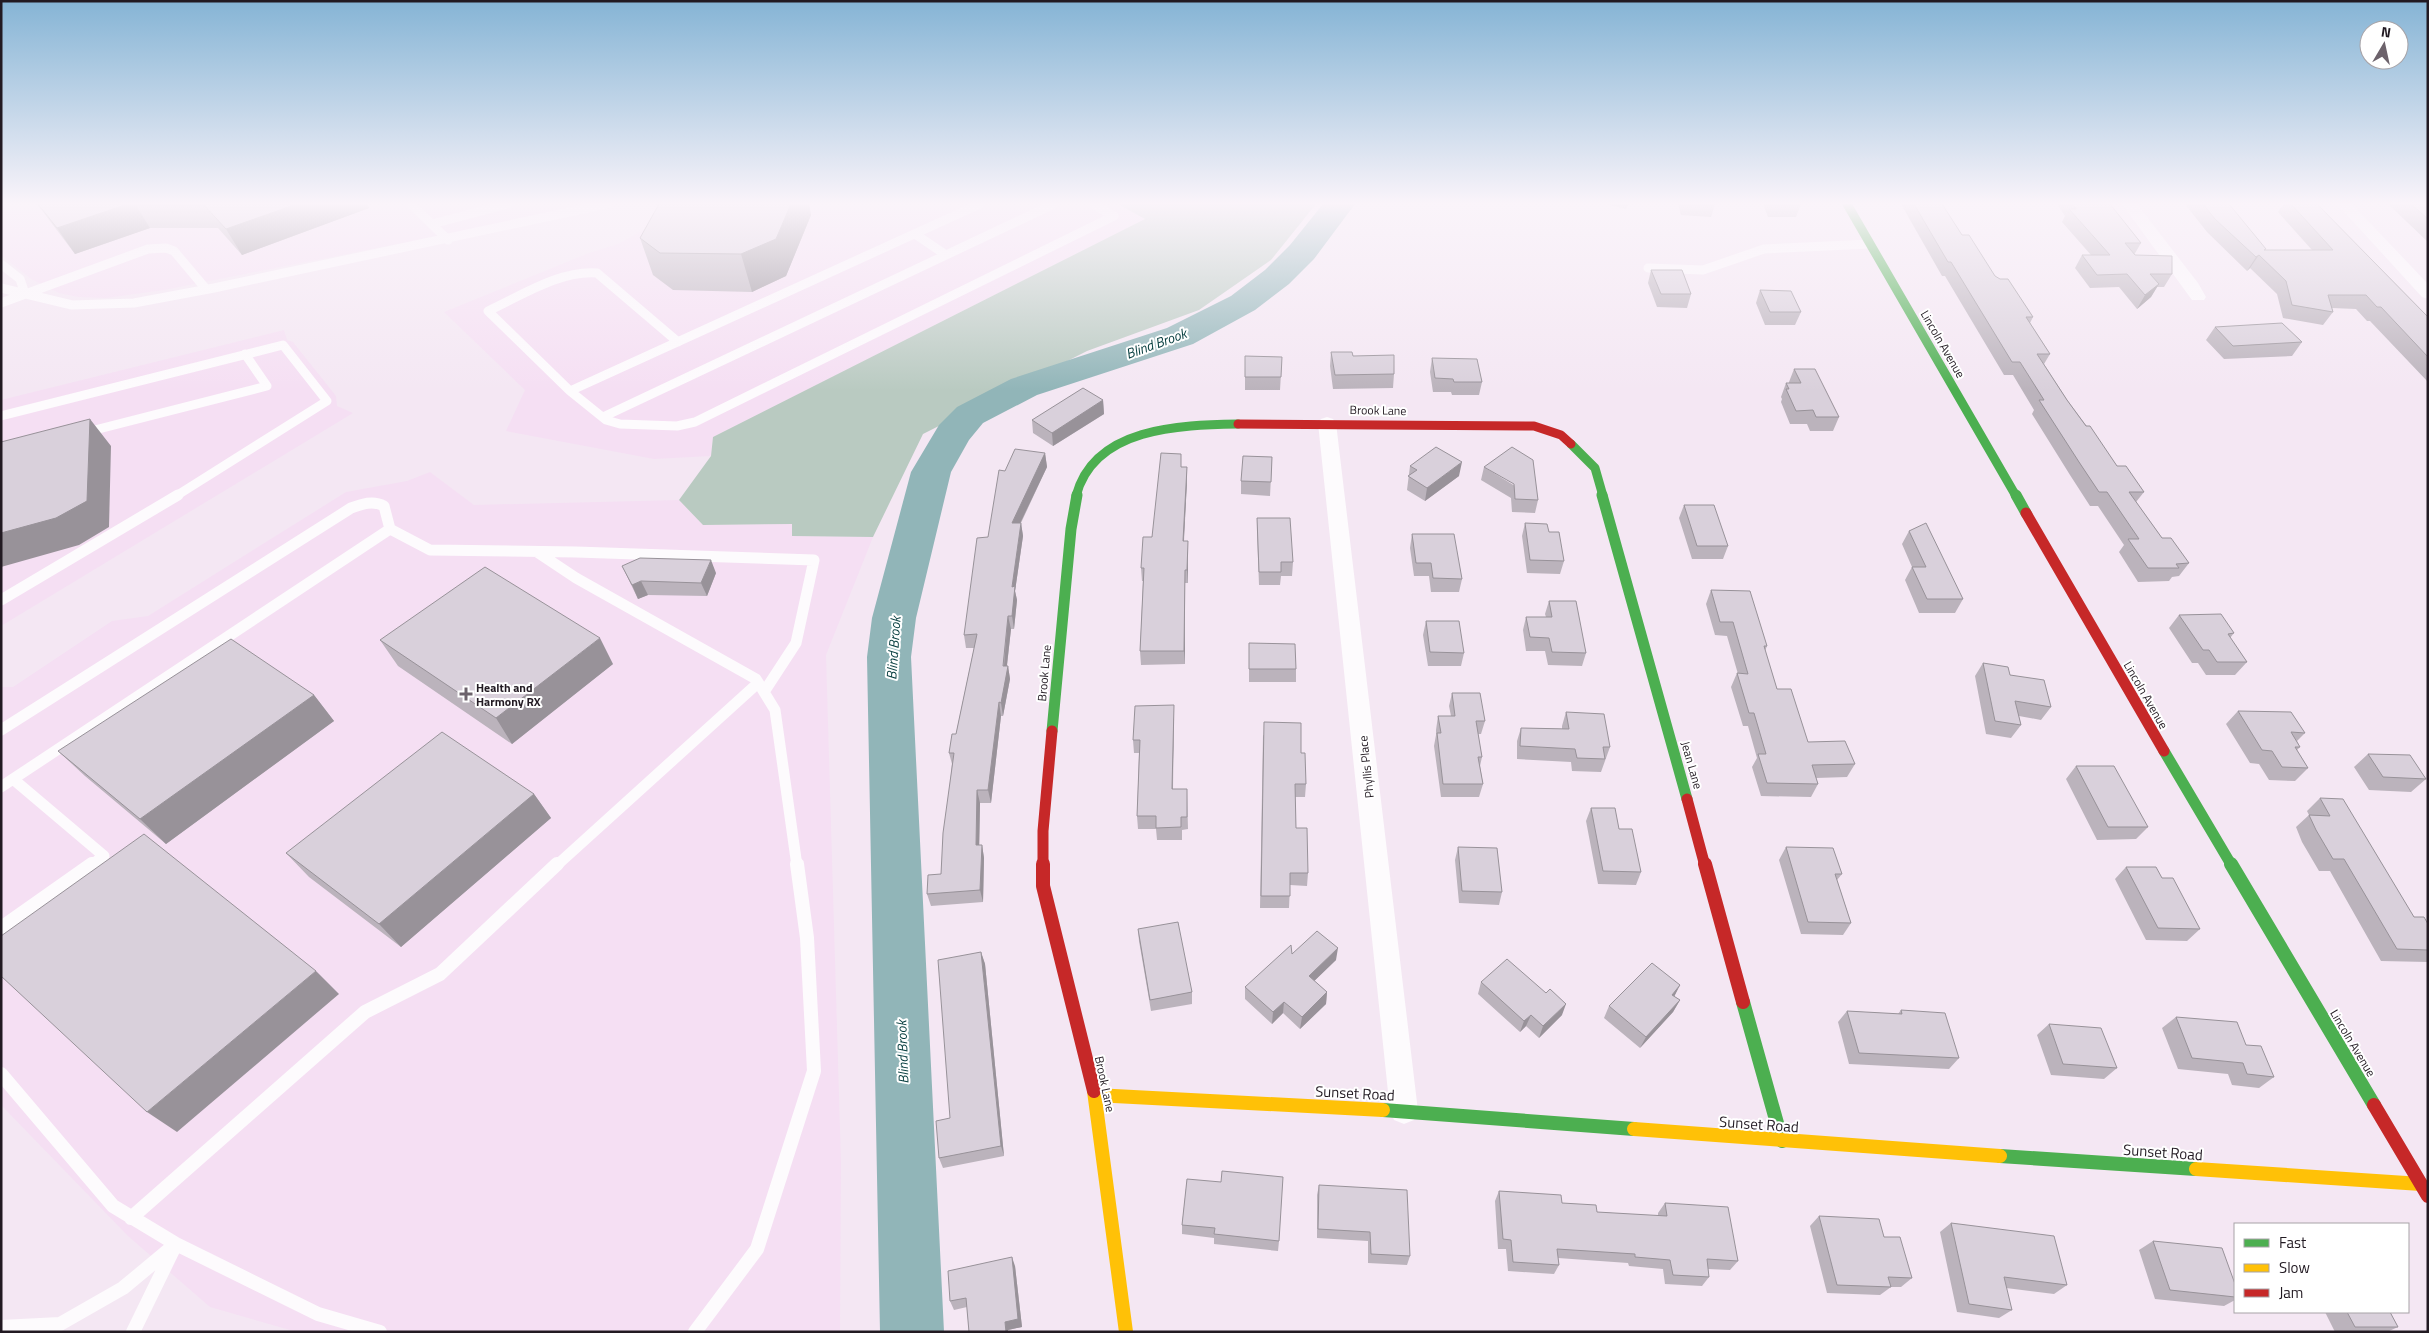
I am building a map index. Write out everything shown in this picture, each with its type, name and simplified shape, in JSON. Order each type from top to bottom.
[{"type":"street","name":"Lincoln Avenue","points":[[1883,266],[2165,754],[2428,1196]]},
{"type":"street","points":[[2177,266],[2198,297]]},
{"type":"street","points":[[2402,266],[2428,294]]},
{"type":"street","name":"Brook Lane","points":[[1126,1332],[1095,1095],[1042,886],[1043,832],[1069,552],[1080,485],[1087,469],[1116,445],[1155,432],[1204,424],[1327,423],[1534,426]]},
{"type":"street","name":"Phyllis Place","points":[[1327,423],[1404,1110]]},
{"type":"street","name":"Jean Lane","points":[[1534,426],[1560,435],[1595,468],[1782,1141]]},
{"type":"street","name":"Sunset Road","points":[[1095,1095],[1404,1110],[1782,1141],[2421,1184]]},
{"type":"lane","points":[[4,266],[20,279],[25,294]]},
{"type":"lane","points":[[1,303],[103,266]]},
{"type":"lane","points":[[186,266],[206,290]]},
{"type":"lane","points":[[1,288],[59,304],[106,305],[206,290],[321,266]]},
{"type":"lane","points":[[570,391],[844,266]]},
{"type":"lane","points":[[603,417],[922,266]]},
{"type":"lane","points":[[678,342],[597,273],[592,272],[576,273],[488,312],[570,391],[603,417],[620,424],[677,426],[695,422],[1012,266]]},
{"type":"lane","points":[[1648,268],[1703,270],[1714,266]]},
{"type":"lane","points":[[1,416],[283,345],[327,401],[206,478],[1,600]]},
{"type":"lane","points":[[77,434],[267,386],[245,354]]},
{"type":"lane","points":[[1,730],[351,508],[365,503],[379,502],[384,506],[390,529],[430,550],[814,560],[796,643],[761,687],[597,827],[440,974],[365,1012],[131,1218]]},
{"type":"lane","points":[[1,787],[390,529]]},
{"type":"lane","points":[[537,552],[576,578],[733,666],[761,687],[775,710],[784,761],[807,938],[814,1071],[757,1249],[696,1332]]},
{"type":"lane","points":[[1,928],[104,856],[13,779]]},
{"type":"lane","points":[[1,1074],[113,1206],[176,1244],[318,1314],[380,1332]]},
{"type":"lane","points":[[1,1327],[60,1324],[124,1288],[176,1244]]},
{"type":"lane","points":[[133,1332],[150,1301],[176,1244]]},
{"type":"shaded area","points":[[15,266],[285,266],[164,290],[106,298],[78,297],[59,293],[31,279]]},
{"type":"shaded area","points":[[557,266],[1051,266],[713,437],[711,456],[654,459],[506,431],[525,390],[444,312]]},
{"type":"shaded area","points":[[1051,266],[1262,266],[1199,310],[1087,351],[923,434],[873,537],[792,536],[792,524],[703,525],[679,500],[711,456],[713,437]]},
{"type":"shaded area","points":[[284,330],[287,340],[293,342],[336,396],[337,406],[353,413],[1,626],[1,400]]},
{"type":"shaded area","points":[[430,472],[474,505],[679,500],[703,525],[792,524],[793,536],[873,537],[826,655],[841,1163],[840,1332],[297,1332],[210,1307],[128,1236],[1,1105],[1,687],[13,687],[112,621],[148,616],[346,492],[407,481]]},
{"type":"building","points":[[1954,266],[1989,266],[1995,276],[2000,279],[2008,279],[2033,317],[2026,317],[2050,354],[2037,354],[2067,400],[2086,426],[2090,426],[2117,466],[2126,466],[2144,492],[2129,492],[2162,538],[2171,538],[2189,563],[2176,564],[2179,568],[2148,568],[2128,539],[2139,539],[2107,492],[2099,492],[2039,400],[2044,400],[2020,362],[2012,362]]},
{"type":"building","points":[[2090,266],[2172,266],[2172,274],[2150,274],[2159,284],[2145,295],[2127,274],[2097,275]]},
{"type":"building","points":[[2271,266],[2378,266],[2428,317],[2428,357],[2381,307],[2377,307],[2366,295],[2328,295],[2333,312],[2292,305],[2286,281]]},
{"type":"building","points":[[1651,270],[1682,270],[1691,294],[1661,294]]},
{"type":"building","points":[[1760,290],[1791,291],[1801,312],[1770,312]]},
{"type":"building","points":[[2282,323],[2302,342],[2233,346],[2215,327]]},
{"type":"building","points":[[1331,352],[1352,352],[1353,356],[1394,355],[1394,374],[1335,375]]},
{"type":"building","points":[[1245,356],[1282,357],[1281,377],[1245,377]]},
{"type":"building","points":[[1432,358],[1477,359],[1482,382],[1454,382],[1453,379],[1435,378]]},
{"type":"building","points":[[1794,369],[1815,369],[1839,417],[1816,417],[1813,410],[1796,411],[1786,389],[1789,389],[1786,383],[1801,383]]},
{"type":"building","points":[[1083,388],[1103,400],[1052,433],[1032,420]]},
{"type":"building","points":[[90,419],[87,501],[56,518],[1,533],[1,442]]},
{"type":"building","points":[[1436,447],[1462,462],[1427,488],[1408,476],[1417,470],[1410,466]]},
{"type":"building","points":[[1512,447],[1533,460],[1538,500],[1515,499],[1514,484],[1484,467]]},
{"type":"building","points":[[1015,449],[1045,453],[1012,523],[1021,523],[1012,587],[1015,586],[1012,616],[1008,616],[1003,666],[1008,666],[1001,703],[999,702],[988,790],[977,790],[976,845],[982,845],[980,890],[927,894],[928,875],[941,874],[943,833],[954,753],[949,753],[952,734],[956,734],[977,634],[964,635],[977,538],[988,537],[999,470],[1005,471]]},
{"type":"building","points":[[1161,453],[1181,454],[1181,467],[1187,467],[1183,541],[1188,541],[1187,570],[1185,570],[1184,651],[1140,651],[1144,568],[1141,568],[1143,537],[1152,537]]},
{"type":"building","points":[[1243,456],[1272,457],[1271,482],[1241,481]]},
{"type":"building","points":[[1684,505],[1714,505],[1728,546],[1697,546]]},
{"type":"building","points":[[1257,518],[1290,518],[1293,562],[1281,562],[1281,572],[1259,572]]},
{"type":"building","points":[[1525,523],[1547,524],[1549,532],[1559,532],[1564,561],[1530,560]]},
{"type":"building","points":[[1926,523],[1963,599],[1927,599],[1912,567],[1926,567],[1909,531]]},
{"type":"building","points":[[1412,534],[1454,534],[1462,579],[1433,578],[1431,563],[1416,563]]},
{"type":"building","points":[[640,558],[711,560],[701,583],[641,581],[632,585],[622,566]]},
{"type":"building","points":[[485,567],[600,638],[496,718],[380,640]]},
{"type":"building","points":[[1711,590],[1750,591],[1767,646],[1764,646],[1777,689],[1791,689],[1808,742],[1845,741],[1855,764],[1812,765],[1818,784],[1767,783],[1758,754],[1766,754],[1754,713],[1749,713],[1737,673],[1748,674],[1733,622],[1720,622]]},
{"type":"building","points":[[1549,601],[1576,601],[1586,653],[1552,652],[1549,638],[1530,637],[1526,617],[1552,617]]},
{"type":"building","points":[[2221,614],[2234,633],[2228,634],[2247,662],[2217,662],[2209,650],[2203,650],[2179,615]]},
{"type":"building","points":[[1426,621],[1459,621],[1464,653],[1430,652]]},
{"type":"building","points":[[231,639],[314,695],[140,819],[58,751]]},
{"type":"building","points":[[1249,643],[1295,644],[1296,669],[1249,669]]},
{"type":"building","points":[[1983,663],[2008,667],[2010,675],[2044,680],[2051,707],[2015,701],[2021,725],[1995,721]]},
{"type":"building","points":[[1452,693],[1480,693],[1485,721],[1476,721],[1482,757],[1478,757],[1483,784],[1443,784],[1437,733],[1441,733],[1438,716],[1455,716]]},
{"type":"building","points":[[1174,705],[1172,789],[1187,789],[1187,817],[1181,817],[1181,827],[1156,828],[1156,816],[1137,816],[1140,740],[1133,740],[1135,706]]},
{"type":"building","points":[[2238,711],[2291,712],[2305,733],[2291,732],[2300,747],[2295,747],[2308,768],[2282,767],[2272,751],[2262,750]]},
{"type":"building","points":[[1566,712],[1604,714],[1610,747],[1603,747],[1605,759],[1577,758],[1575,749],[1520,746],[1521,728],[1569,729]]},
{"type":"building","points":[[1264,722],[1301,723],[1301,753],[1305,753],[1306,784],[1295,784],[1296,828],[1307,828],[1308,873],[1290,873],[1290,896],[1261,896]]},
{"type":"building","points":[[442,732],[534,794],[379,924],[286,853]]},
{"type":"building","points":[[2368,754],[2410,755],[2426,779],[2383,777]]},
{"type":"building","points":[[2076,766],[2114,766],[2148,827],[2108,827]]},
{"type":"building","points":[[2320,798],[2343,799],[2414,917],[2424,917],[2428,924],[2428,950],[2397,949],[2344,859],[2333,859],[2309,815],[2330,816]]},
{"type":"building","points":[[1591,808],[1615,808],[1619,829],[1632,829],[1641,872],[1603,871]]},
{"type":"building","points":[[144,834],[316,971],[147,1112],[1,976],[1,936]]},
{"type":"building","points":[[1458,847],[1497,848],[1502,892],[1462,891]]},
{"type":"building","points":[[1786,847],[1833,848],[1842,874],[1835,874],[1851,923],[1808,922]]},
{"type":"building","points":[[2126,867],[2156,867],[2162,878],[2173,878],[2200,929],[2158,928]]},
{"type":"building","points":[[1178,922],[1192,992],[1150,1000],[1138,929]]},
{"type":"building","points":[[1317,931],[1338,948],[1309,976],[1327,992],[1302,1017],[1284,1002],[1273,1012],[1245,987],[1291,945],[1292,954]]},
{"type":"building","points":[[981,952],[1001,1146],[939,1158],[936,1121],[950,1118],[938,960]]},
{"type":"building","points":[[1507,959],[1546,993],[1550,989],[1566,1004],[1543,1026],[1531,1015],[1524,1021],[1481,982]]},
{"type":"building","points":[[1652,963],[1680,985],[1672,995],[1680,1000],[1646,1037],[1609,1006]]},
{"type":"building","points":[[1901,1010],[1945,1013],[1959,1058],[1859,1053],[1847,1011],[1902,1014]]},
{"type":"building","points":[[2176,1017],[2237,1022],[2246,1045],[2261,1046],[2274,1077],[2247,1074],[2243,1063],[2192,1058]]},
{"type":"building","points":[[2049,1024],[2101,1028],[2117,1068],[2063,1064]]},
{"type":"building","points":[[1222,1171],[1283,1177],[1279,1241],[1214,1234],[1215,1228],[1182,1225],[1187,1179],[1221,1182]]},
{"type":"building","points":[[1319,1185],[1407,1190],[1410,1256],[1371,1254],[1370,1232],[1318,1229]]},
{"type":"building","points":[[1499,1191],[1561,1195],[1562,1203],[1596,1205],[1597,1212],[1667,1216],[1665,1203],[1728,1207],[1738,1261],[1707,1259],[1709,1277],[1673,1275],[1670,1260],[1635,1257],[1635,1254],[1557,1249],[1559,1265],[1513,1262],[1511,1240],[1503,1239]]},
{"type":"building","points":[[1819,1216],[1879,1219],[1884,1237],[1900,1237],[1912,1278],[1888,1277],[1891,1287],[1837,1285]]},
{"type":"building","points":[[1951,1223],[2054,1236],[2067,1285],[2004,1277],[2012,1310],[1969,1304]]},
{"type":"building","points":[[2153,1241],[2222,1248],[2234,1281],[2234,1297],[2170,1290]]},
{"type":"building","points":[[1012,1257],[1018,1319],[1005,1322],[1006,1332],[969,1332],[966,1298],[950,1301],[948,1271]]},
{"type":"building","points":[[2348,1313],[2391,1313],[2398,1327],[2355,1327]]},
{"type":"waterway","name":"Blind Brook","points":[[912,1332],[889,657],[894,618],[931,472],[953,434],[970,415],[986,405],[1024,387],[1180,336],[1243,303],[1288,266]]},
{"type":"traffic: fast","points":[[1883,266],[2026,513]]},
{"type":"traffic: fast","points":[[1052,731],[1072,517],[1081,479],[1094,461],[1111,448],[1127,440],[1145,434],[1183,427],[1238,424]]},
{"type":"traffic: fast","points":[[1571,444],[1595,468],[1687,799]]},
{"type":"traffic: fast","points":[[2164,751],[2374,1105]]},
{"type":"traffic: fast","points":[[1743,1002],[1782,1141]]},
{"type":"traffic: fast","points":[[1383,1110],[1634,1129]]},
{"type":"traffic: fast","points":[[2000,1156],[2196,1169]]},
{"type":"traffic: slow","points":[[1094,1091],[1126,1332]]},
{"type":"traffic: slow","points":[[1095,1095],[1383,1110]]},
{"type":"traffic: slow","points":[[1634,1129],[2000,1156]]},
{"type":"traffic: slow","points":[[2196,1169],[2421,1184]]},
{"type":"traffic: jam","points":[[1238,424],[1534,426],[1561,435],[1571,444]]},
{"type":"traffic: jam","points":[[2026,513],[2164,751]]},
{"type":"traffic: jam","points":[[1052,731],[1043,831],[1043,886],[1094,1091]]},
{"type":"traffic: jam","points":[[1687,799],[1743,1002]]},
{"type":"traffic: jam","points":[[2374,1105],[2428,1196]]},
{"type":"place","name":"Health and Harmony RX","points":[[466,694]]}]
